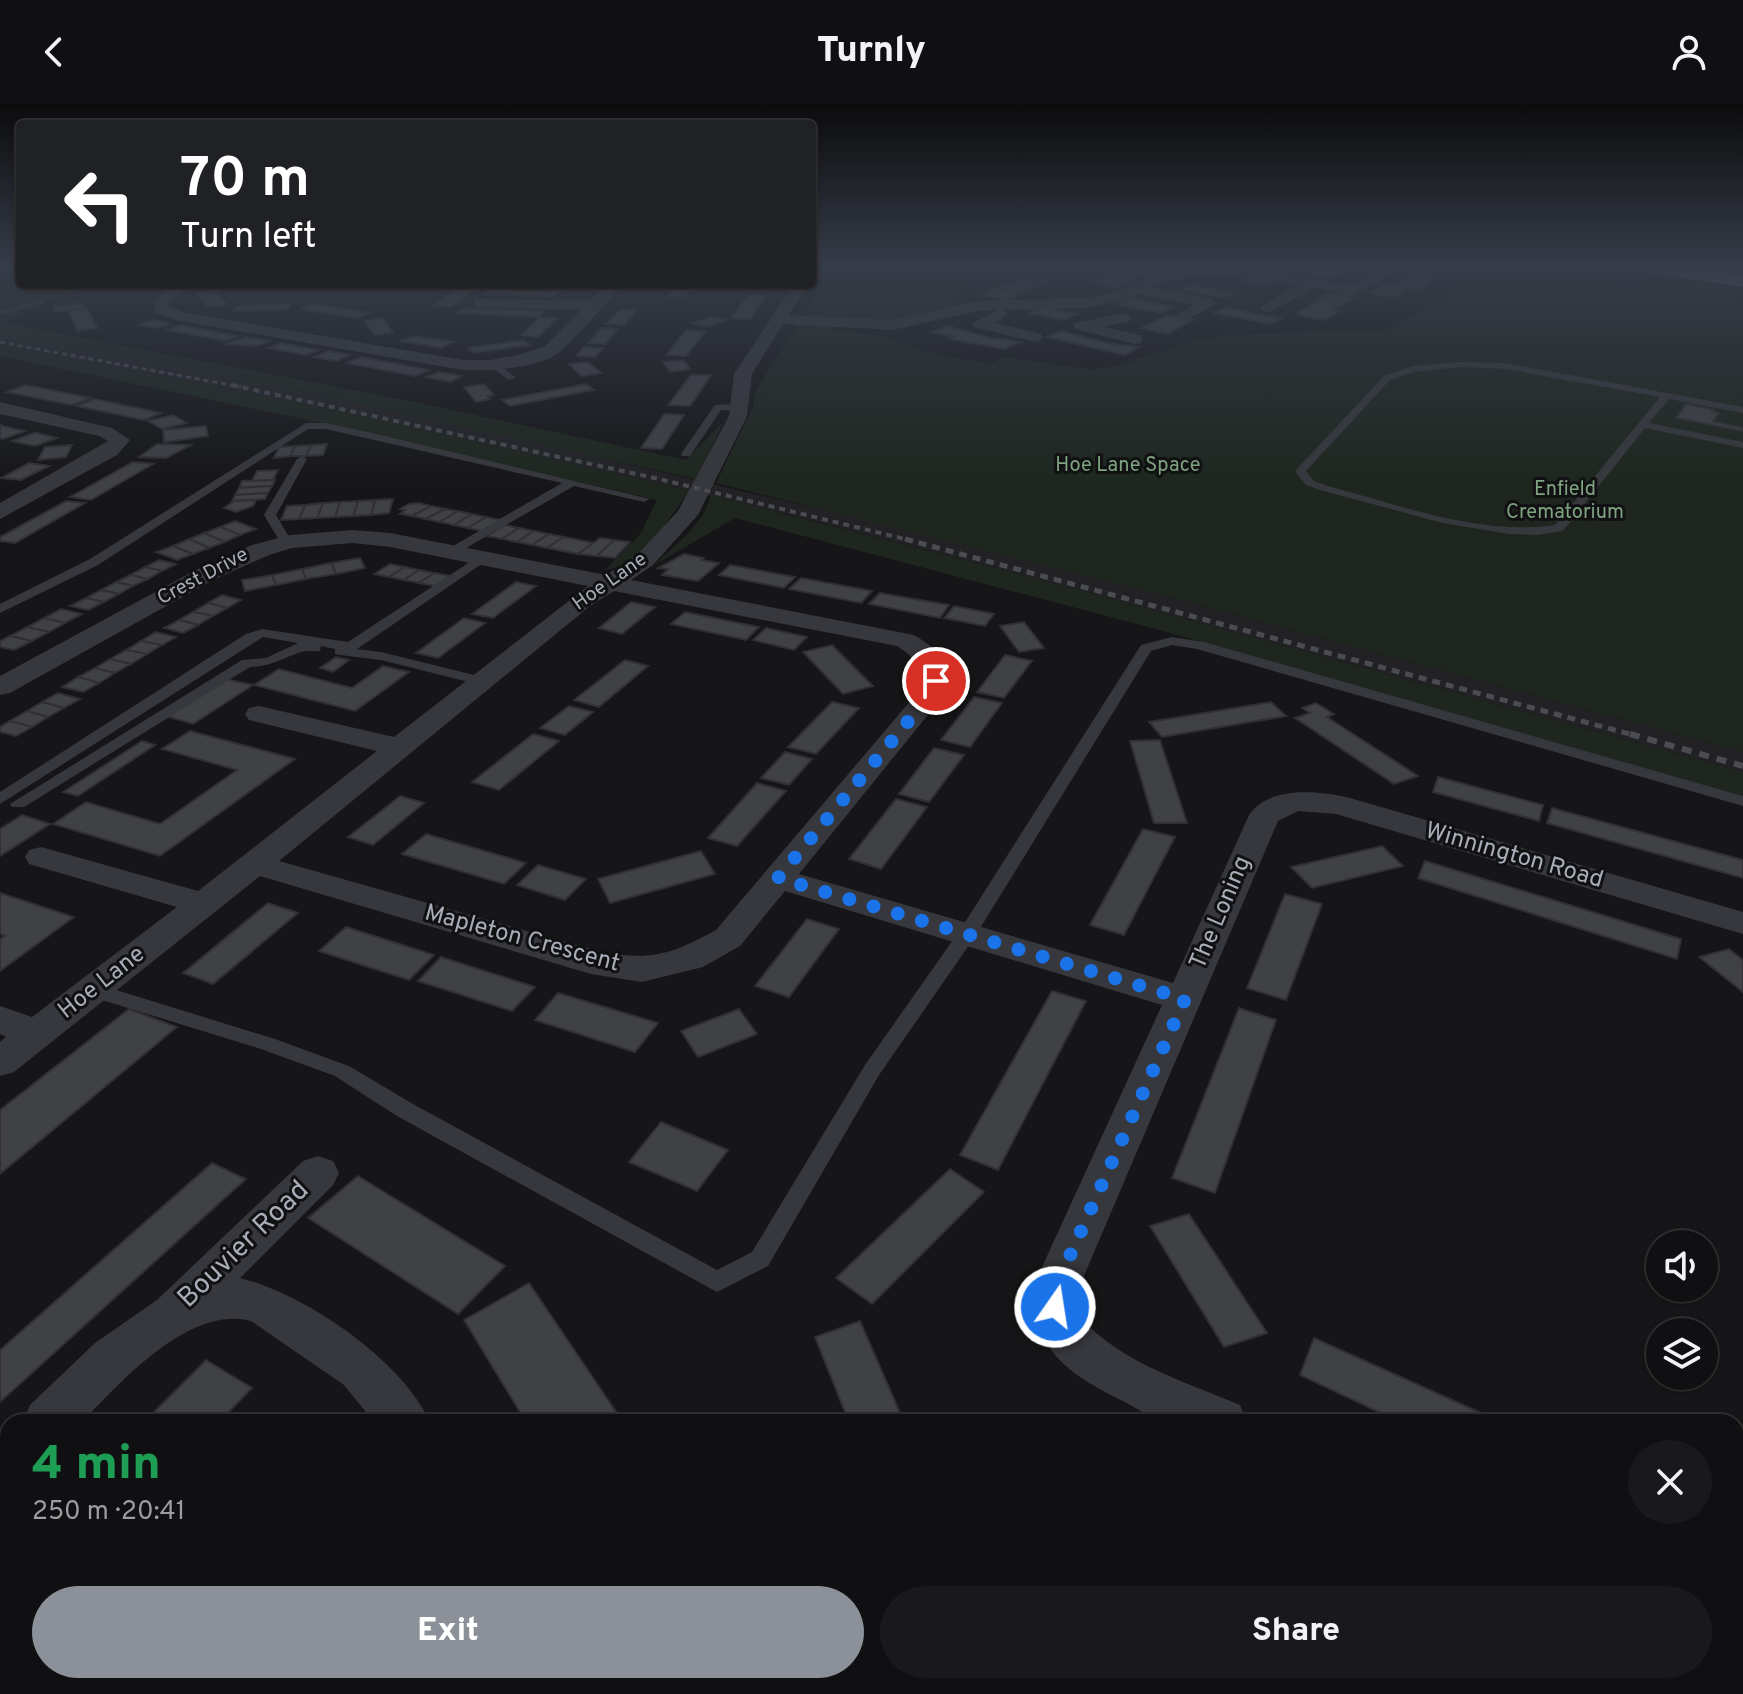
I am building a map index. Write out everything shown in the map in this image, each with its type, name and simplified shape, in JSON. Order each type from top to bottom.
[{"type":"street","points":[[314,339],[463,365],[495,365],[522,360],[551,350],[561,339]]},
{"type":"street","name":"Hoe Lane","points":[[0,1062],[255,864],[581,601],[612,584],[645,560],[673,532],[703,487],[740,407],[743,374],[766,339]]},
{"type":"street","points":[[0,408],[105,432],[120,440],[110,451],[0,512]]},
{"type":"street","name":"Crest Drive","points":[[0,687],[240,555],[286,542],[324,536],[364,536],[612,584]]},
{"type":"street","name":"Mapleton Crescent","points":[[255,864],[604,965],[642,970],[690,959],[728,938],[930,695],[936,681],[935,665],[922,650],[905,640],[772,612],[612,584]]},
{"type":"street","points":[[259,714],[401,748]]},
{"type":"street","name":"Winnington Road","points":[[1283,804],[1312,801],[1339,805],[1743,923]]},
{"type":"street","name":"The Loning","points":[[1205,1414],[1108,1369],[1083,1352],[1063,1331],[1055,1307],[1060,1278],[1185,999],[1257,828],[1265,815],[1283,804]]},
{"type":"street","points":[[41,857],[203,904]]},
{"type":"street","points":[[778,878],[1185,999]]},
{"type":"street","points":[[0,1019],[36,1034]]},
{"type":"street","name":"Bouvier Road","points":[[56,1414],[112,1358],[170,1316],[318,1173]]},
{"type":"street","name":"Bouvier Road","points":[[170,1316],[236,1297],[264,1304],[361,1369],[398,1414]]},
{"type":"lane","points":[[495,365],[511,378]]},
{"type":"lane","points":[[1666,396],[1559,528],[1546,532],[1510,532],[1353,495],[1310,483],[1300,471],[1387,378],[1406,370],[1494,365],[1666,396],[1743,410]]},
{"type":"lane","points":[[686,454],[718,407],[740,407]]},
{"type":"lane","points":[[1643,425],[1743,445]]},
{"type":"lane","points":[[0,609],[94,562],[306,426],[326,426],[368,435],[644,499]]},
{"type":"lane","points":[[286,542],[270,515],[302,459]]},
{"type":"lane","points":[[452,552],[573,482]]},
{"type":"lane","points":[[0,799],[251,637],[262,633],[350,647],[482,558]]},
{"type":"lane","points":[[93,990],[268,1044],[342,1071],[405,1110],[717,1282],[760,1259],[872,1070],[967,934],[1146,648],[1174,640],[1199,645],[1743,801]]},
{"type":"lane","points":[[18,804],[247,663],[269,662],[302,646],[381,656],[481,681]]},
{"type":"shaded area","points":[[0,339],[18,339],[223,375],[449,422],[871,521],[1177,599],[1743,752],[1743,772],[1084,591],[786,514],[373,418],[0,345]]},
{"type":"green space","points":[[18,339],[89,339],[410,401],[686,460],[724,421],[696,479],[296,390]]},
{"type":"green space","points":[[789,339],[890,339],[931,353],[990,364],[1004,357],[1094,370],[1121,365],[1189,342],[1207,339],[1743,339],[1743,752],[1177,599],[716,483],[753,407],[756,390]]},
{"type":"green space","points":[[0,345],[373,418],[690,491],[643,550],[619,567],[605,570],[641,533],[657,500],[318,422],[0,356]]},
{"type":"green space","points":[[711,495],[1084,591],[1743,772],[1743,796],[1152,628],[735,518],[654,565],[696,524]]},
{"type":"building","points":[[239,339],[271,341],[257,346],[225,344]]},
{"type":"building","points":[[435,339],[454,342],[441,348],[400,341]]},
{"type":"building","points":[[592,339],[609,339],[605,344],[588,343]]},
{"type":"building","points":[[679,339],[699,339],[686,356],[666,355]]},
{"type":"building","points":[[950,339],[1021,342],[1004,349]]},
{"type":"building","points":[[1056,339],[1092,339],[1139,347],[1125,355]]},
{"type":"building","points":[[524,340],[530,345],[473,353],[468,348]]},
{"type":"building","points":[[280,343],[319,350],[306,355],[268,348]]},
{"type":"building","points":[[584,347],[603,348],[595,357],[576,356]]},
{"type":"building","points":[[328,351],[350,355],[337,361],[314,357]]},
{"type":"building","points":[[361,357],[429,370],[415,376],[347,363]]},
{"type":"building","points":[[683,360],[690,369],[670,372],[663,362]]},
{"type":"building","points":[[588,362],[601,373],[581,376],[569,364]]},
{"type":"building","points":[[438,372],[462,376],[450,382],[426,377]]},
{"type":"building","points":[[691,375],[711,375],[690,406],[668,405]]},
{"type":"building","points":[[484,384],[494,395],[476,402],[464,387]]},
{"type":"building","points":[[586,384],[594,390],[510,406],[502,400]]},
{"type":"building","points":[[26,385],[91,398],[72,405],[7,392]]},
{"type":"building","points":[[95,399],[161,413],[144,420],[77,406]]},
{"type":"building","points":[[1686,404],[1714,410],[1712,412],[1719,413],[1713,421],[1743,428],[1743,431],[1676,418]]},
{"type":"building","points":[[664,414],[684,415],[662,449],[641,448]]},
{"type":"building","points":[[173,415],[187,423],[162,429],[148,421]]},
{"type":"building","points":[[0,425],[25,431],[3,439],[0,438]]},
{"type":"building","points":[[206,426],[208,436],[164,442],[163,430]]},
{"type":"building","points":[[34,433],[57,438],[35,446],[12,441]]},
{"type":"building","points":[[157,444],[191,445],[166,458],[139,457]]},
{"type":"building","points":[[327,444],[323,455],[306,456],[311,445]]},
{"type":"building","points":[[72,445],[66,457],[38,460],[45,447]]},
{"type":"building","points":[[311,445],[306,456],[290,456],[295,446]]},
{"type":"building","points":[[295,446],[290,456],[274,458],[279,447]]},
{"type":"building","points":[[133,462],[153,464],[91,500],[70,497]]},
{"type":"building","points":[[29,463],[49,466],[21,480],[1,478]]},
{"type":"building","points":[[278,470],[273,480],[252,481],[257,471]]},
{"type":"building","points":[[275,480],[272,486],[239,488],[242,481]]},
{"type":"building","points":[[272,486],[268,493],[235,495],[239,488]]},
{"type":"building","points":[[268,493],[265,499],[232,501],[235,495]]},
{"type":"building","points":[[393,499],[389,513],[371,515],[375,500]]},
{"type":"building","points":[[256,500],[253,506],[236,512],[224,508],[234,501]]},
{"type":"building","points":[[375,500],[371,515],[353,516],[358,501]]},
{"type":"building","points":[[66,501],[85,503],[15,543],[0,541],[0,537]]},
{"type":"building","points":[[358,501],[353,516],[335,517],[340,502]]},
{"type":"building","points":[[340,502],[335,517],[317,518],[323,503]]},
{"type":"building","points":[[323,503],[317,518],[299,519],[305,505]]},
{"type":"building","points":[[419,503],[431,506],[412,516],[400,514],[405,510],[400,509]]},
{"type":"building","points":[[305,505],[299,519],[281,520],[287,506]]},
{"type":"building","points":[[431,506],[445,509],[426,519],[412,516]]},
{"type":"building","points":[[445,509],[458,511],[440,522],[426,519]]},
{"type":"building","points":[[458,511],[472,514],[454,525],[440,522]]},
{"type":"building","points":[[472,514],[486,517],[468,528],[454,525]]},
{"type":"building","points":[[486,517],[500,520],[482,531],[468,528]]},
{"type":"building","points":[[235,521],[256,529],[240,535],[220,527]]},
{"type":"building","points":[[505,525],[519,528],[502,539],[487,536]]},
{"type":"building","points":[[220,527],[240,535],[225,542],[204,533]]},
{"type":"building","points":[[519,528],[534,531],[517,542],[502,539]]},
{"type":"building","points":[[534,531],[549,534],[532,545],[517,542]]},
{"type":"building","points":[[204,533],[225,542],[209,548],[189,539]]},
{"type":"building","points":[[549,534],[564,537],[547,548],[532,545]]},
{"type":"building","points":[[564,537],[594,543],[578,554],[547,548]]},
{"type":"building","points":[[600,538],[614,540],[597,556],[578,554]]},
{"type":"building","points":[[189,539],[209,548],[193,554],[173,546]]},
{"type":"building","points":[[614,540],[630,542],[615,558],[597,556]]},
{"type":"building","points":[[173,546],[193,554],[177,560],[156,552]]},
{"type":"building","points":[[684,554],[719,563],[698,581],[662,575],[668,569],[658,568]]},
{"type":"building","points":[[360,558],[365,568],[336,574],[331,563]]},
{"type":"building","points":[[159,560],[176,564],[162,571],[145,567]]},
{"type":"building","points":[[331,563],[336,574],[306,579],[302,569]]},
{"type":"building","points":[[390,564],[405,567],[389,577],[374,574]]},
{"type":"building","points":[[730,565],[795,577],[784,588],[719,575]]},
{"type":"building","points":[[145,567],[162,571],[148,579],[130,575]]},
{"type":"building","points":[[405,567],[419,570],[404,580],[389,577]]},
{"type":"building","points":[[302,569],[306,579],[276,585],[272,575]]},
{"type":"building","points":[[419,570],[434,573],[419,583],[404,580]]},
{"type":"building","points":[[434,573],[450,576],[435,586],[419,583]]},
{"type":"building","points":[[130,575],[148,579],[133,586],[116,582]]},
{"type":"building","points":[[272,575],[276,585],[245,591],[242,580]]},
{"type":"building","points":[[801,578],[872,591],[861,603],[789,589]]},
{"type":"building","points":[[116,582],[133,586],[119,594],[101,590]]},
{"type":"building","points":[[516,582],[536,586],[493,618],[472,614]]},
{"type":"building","points":[[101,590],[119,594],[104,602],[86,598]]},
{"type":"building","points":[[880,593],[949,605],[940,618],[869,604]]},
{"type":"building","points":[[222,595],[241,600],[227,608],[208,603]]},
{"type":"building","points":[[86,598],[104,602],[88,610],[70,606]]},
{"type":"building","points":[[631,602],[655,607],[622,634],[599,628]]},
{"type":"building","points":[[208,603],[227,608],[213,616],[193,612]]},
{"type":"building","points":[[954,606],[994,614],[985,626],[944,618]]},
{"type":"building","points":[[61,609],[82,614],[65,623],[44,618]]},
{"type":"building","points":[[193,612],[213,616],[198,625],[179,620]]},
{"type":"building","points":[[685,612],[759,627],[746,640],[671,624]]},
{"type":"building","points":[[44,618],[65,623],[49,632],[27,627]]},
{"type":"building","points":[[464,618],[485,623],[438,658],[416,653]]},
{"type":"building","points":[[179,620],[198,625],[183,633],[164,628]]},
{"type":"building","points":[[1024,622],[1044,648],[1019,652],[1000,626]]},
{"type":"building","points":[[27,627],[49,632],[32,641],[10,636]]},
{"type":"building","points":[[766,628],[807,637],[794,650],[753,640]]},
{"type":"building","points":[[156,632],[176,637],[162,645],[141,641]]},
{"type":"building","points":[[10,636],[32,641],[14,650],[0,647],[0,641]]},
{"type":"building","points":[[141,641],[162,645],[147,654],[126,650]]},
{"type":"building","points":[[832,645],[873,686],[843,694],[803,652]]},
{"type":"building","points":[[126,650],[147,654],[131,664],[110,659]]},
{"type":"building","points":[[1005,655],[1032,661],[1004,698],[977,692]]},
{"type":"building","points":[[336,657],[349,660],[333,672],[320,668]]},
{"type":"building","points":[[110,659],[131,664],[115,673],[95,668]]},
{"type":"building","points":[[625,660],[648,666],[599,707],[574,700]]},
{"type":"building","points":[[383,666],[409,672],[355,711],[254,685],[279,669],[352,688]]},
{"type":"building","points":[[95,668],[115,673],[99,683],[78,677]]},
{"type":"building","points":[[78,677],[99,683],[83,692],[62,687]]},
{"type":"building","points":[[225,679],[253,685],[193,724],[166,716]]},
{"type":"building","points":[[58,693],[80,699],[64,708],[42,702]]},
{"type":"building","points":[[974,697],[1002,703],[970,747],[941,740]]},
{"type":"building","points":[[42,702],[64,708],[48,717],[27,711]]},
{"type":"building","points":[[832,702],[859,708],[816,754],[788,747]]},
{"type":"building","points":[[1271,702],[1286,716],[1162,737],[1149,722]]},
{"type":"building","points":[[1316,703],[1334,714],[1327,717],[1418,776],[1394,784],[1295,718],[1310,713],[1302,708]]},
{"type":"building","points":[[569,706],[593,712],[565,735],[540,728]]},
{"type":"building","points":[[27,711],[48,717],[32,727],[10,721]]},
{"type":"building","points":[[10,721],[32,727],[16,736],[0,732],[0,727]]},
{"type":"building","points":[[190,731],[295,759],[160,856],[53,824],[86,802],[160,824],[237,770],[162,749]]},
{"type":"building","points":[[533,734],[559,741],[499,790],[472,782]]},
{"type":"building","points":[[1160,740],[1187,823],[1154,823],[1130,741]]},
{"type":"building","points":[[142,741],[155,745],[78,796],[63,792]]},
{"type":"building","points":[[934,748],[964,755],[929,802],[899,794]]},
{"type":"building","points":[[785,752],[812,759],[789,785],[761,778]]},
{"type":"building","points":[[1438,777],[1543,805],[1539,821],[1433,792]]},
{"type":"building","points":[[757,783],[786,791],[737,846],[708,838]]},
{"type":"building","points":[[400,796],[424,803],[373,845],[348,837]]},
{"type":"building","points":[[896,799],[927,807],[881,869],[849,859]]},
{"type":"building","points":[[1552,808],[1743,860],[1743,878],[1547,823]]},
{"type":"building","points":[[22,815],[50,824],[0,856],[0,829]]},
{"type":"building","points":[[1143,829],[1175,837],[1124,935],[1090,925]]},
{"type":"building","points":[[426,834],[526,863],[504,884],[402,854]]},
{"type":"building","points":[[1382,846],[1403,866],[1312,888],[1291,867]]},
{"type":"building","points":[[701,851],[715,874],[610,903],[598,879]]},
{"type":"building","points":[[1425,861],[1681,939],[1677,959],[1418,878]]},
{"type":"building","points":[[538,865],[586,879],[565,900],[517,885]]},
{"type":"building","points":[[0,893],[74,917],[0,971],[0,939],[5,936],[0,934]]},
{"type":"building","points":[[1285,894],[1322,904],[1286,1000],[1247,988]]},
{"type":"building","points":[[268,903],[298,913],[213,984],[183,973]]},
{"type":"building","points":[[807,919],[839,929],[789,997],[755,986]]},
{"type":"building","points":[[346,927],[434,955],[409,980],[319,951]]},
{"type":"building","points":[[1729,949],[1743,960],[1743,992],[1699,957]]},
{"type":"building","points":[[441,957],[535,987],[512,1011],[418,981]]},
{"type":"building","points":[[1052,991],[1086,1001],[998,1170],[960,1155]]},
{"type":"building","points":[[558,993],[658,1023],[635,1052],[535,1020]]},
{"type":"building","points":[[1239,1008],[1276,1020],[1215,1193],[1172,1178]]},
{"type":"building","points":[[129,1009],[177,1027],[0,1174],[0,1110]]},
{"type":"building","points":[[739,1009],[757,1034],[698,1057],[681,1031]]},
{"type":"building","points":[[661,1122],[728,1150],[697,1191],[629,1162]]},
{"type":"building","points":[[212,1163],[246,1179],[0,1402],[0,1350]]},
{"type":"building","points":[[950,1169],[984,1192],[872,1304],[836,1278]]},
{"type":"building","points":[[358,1176],[505,1266],[458,1314],[308,1218]]},
{"type":"building","points":[[1189,1214],[1267,1333],[1224,1347],[1150,1226]]},
{"type":"building","points":[[529,1283],[618,1414],[521,1414],[464,1320]]},
{"type":"building","points":[[860,1321],[901,1414],[846,1414],[815,1337]]},
{"type":"building","points":[[1314,1338],[1483,1414],[1383,1414],[1300,1375]]},
{"type":"building","points":[[206,1360],[252,1388],[227,1414],[152,1414]]},
{"type":"railway","points":[[0,342],[241,387]]},
{"type":"railway","points":[[232,385],[659,479],[907,540]]},
{"type":"railway","points":[[907,540],[913,541]]},
{"type":"railway","points":[[907,540],[1637,736]]},
{"type":"railway","points":[[1630,734],[1743,766]]},
{"type":"route","points":[[936,681],[930,695],[778,878],[1185,999],[1060,1278],[1055,1307]]},
{"type":"park label","name":"Hoe Lane Space","points":[[1128,466]]},
{"type":"park label","name":"Enfield Crematorium","points":[[1565,502]]}]
